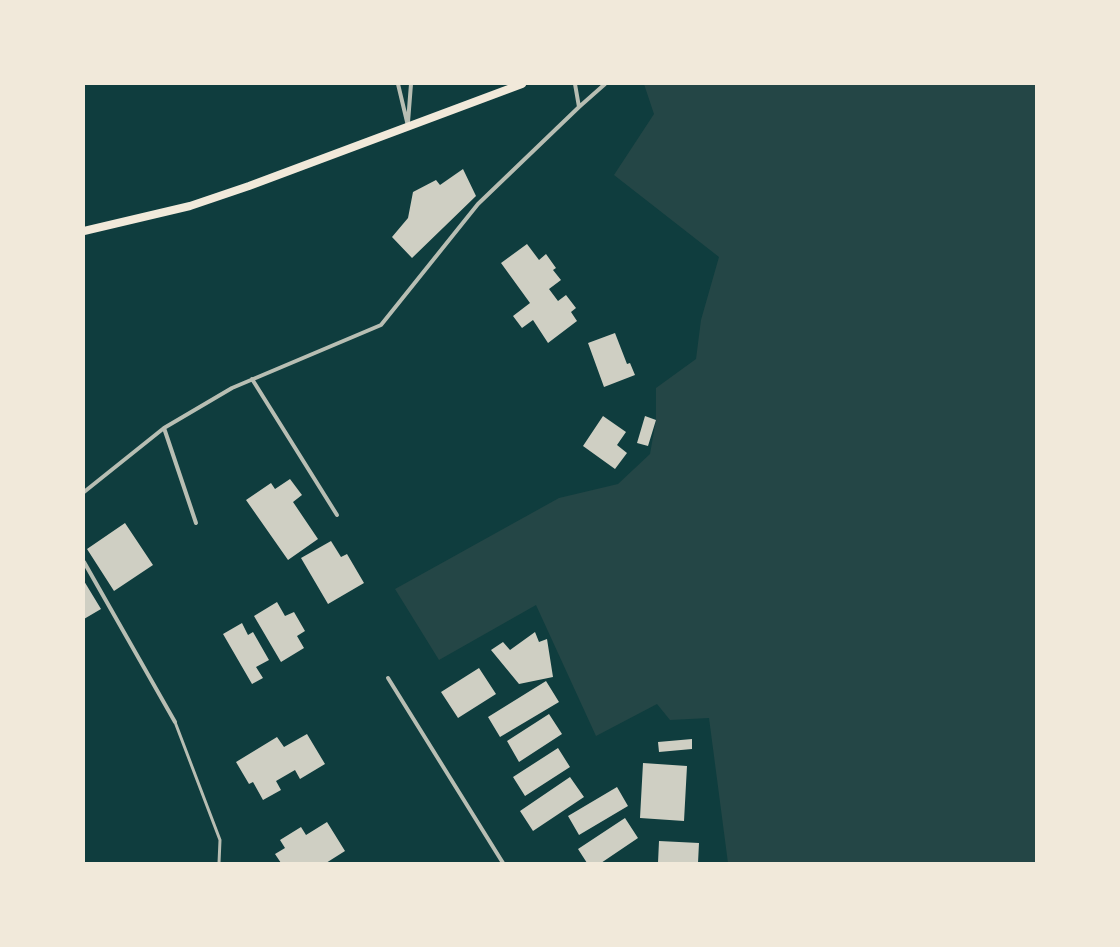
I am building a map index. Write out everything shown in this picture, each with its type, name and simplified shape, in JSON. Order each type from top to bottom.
[{"type":"main road","points":[[84,231],[190,206],[249,186],[522,84]]},
{"type":"street","points":[[398,84],[408,127]]},
{"type":"street","points":[[408,127],[411,84]]},
{"type":"street","points":[[575,84],[579,106]]},
{"type":"street","points":[[84,492],[164,428],[232,388],[381,325],[478,204],[579,106],[605,84]]},
{"type":"street","points":[[252,379],[336,515]]},
{"type":"street","points":[[164,428],[196,523]]},
{"type":"street","points":[[84,562],[175,722]]},
{"type":"street","points":[[388,678],[503,863]]},
{"type":"lane","points":[[175,722],[220,840],[219,863]]},
{"type":"shaded area","points":[[644,84],[1036,84],[1036,863],[728,863],[709,718],[670,720],[657,704],[596,736],[536,605],[439,660],[395,589],[559,498],[618,484],[650,454],[656,420],[656,388],[696,359],[701,320],[719,257],[614,175],[654,114]]},
{"type":"building","points":[[463,169],[476,196],[412,258],[392,237],[408,218],[413,192],[436,180],[440,185]]},
{"type":"building","points":[[527,244],[539,260],[546,254],[556,268],[553,270],[561,280],[549,289],[558,301],[566,295],[576,308],[571,312],[577,321],[548,343],[533,320],[522,328],[513,316],[530,303],[501,263]]},
{"type":"building","points":[[615,333],[627,364],[630,363],[635,375],[604,387],[588,343]]},
{"type":"building","points":[[603,416],[626,432],[617,445],[627,453],[615,469],[583,446]]},
{"type":"building","points":[[645,416],[656,420],[648,446],[637,443]]},
{"type":"building","points":[[290,479],[302,495],[293,502],[318,539],[288,560],[246,500],[271,483],[275,489]]},
{"type":"building","points":[[125,523],[153,565],[114,591],[87,549]]},
{"type":"building","points":[[331,541],[341,557],[347,554],[364,583],[328,604],[301,558]]},
{"type":"building","points":[[84,581],[101,609],[84,619]]},
{"type":"building","points":[[277,602],[285,616],[294,612],[305,631],[297,636],[304,648],[281,662],[254,616]]},
{"type":"building","points":[[242,623],[248,635],[253,632],[269,660],[256,667],[263,678],[252,684],[223,634]]},
{"type":"building","points":[[535,632],[539,642],[547,639],[553,677],[519,684],[491,650],[503,642],[510,650]]},
{"type":"building","points":[[479,668],[496,694],[458,718],[441,692]]},
{"type":"building","points":[[546,681],[559,702],[500,737],[488,717]]},
{"type":"building","points":[[549,714],[562,734],[519,762],[507,741]]},
{"type":"building","points":[[307,734],[325,764],[300,779],[295,770],[276,781],[281,790],[263,800],[253,782],[249,784],[236,762],[277,737],[284,747]]},
{"type":"building","points":[[692,739],[692,749],[659,752],[658,742]]},
{"type":"building","points":[[558,748],[570,767],[525,796],[513,777]]},
{"type":"building","points":[[643,763],[687,766],[684,821],[640,818]]},
{"type":"building","points":[[570,777],[584,797],[533,831],[520,811]]},
{"type":"building","points":[[617,787],[628,806],[579,835],[568,816]]},
{"type":"building","points":[[625,818],[638,838],[601,863],[587,863],[578,849]]},
{"type":"building","points":[[327,822],[345,851],[326,863],[281,863],[275,854],[285,848],[280,840],[301,827],[306,835]]},
{"type":"building","points":[[659,841],[699,843],[698,863],[658,863]]}]
